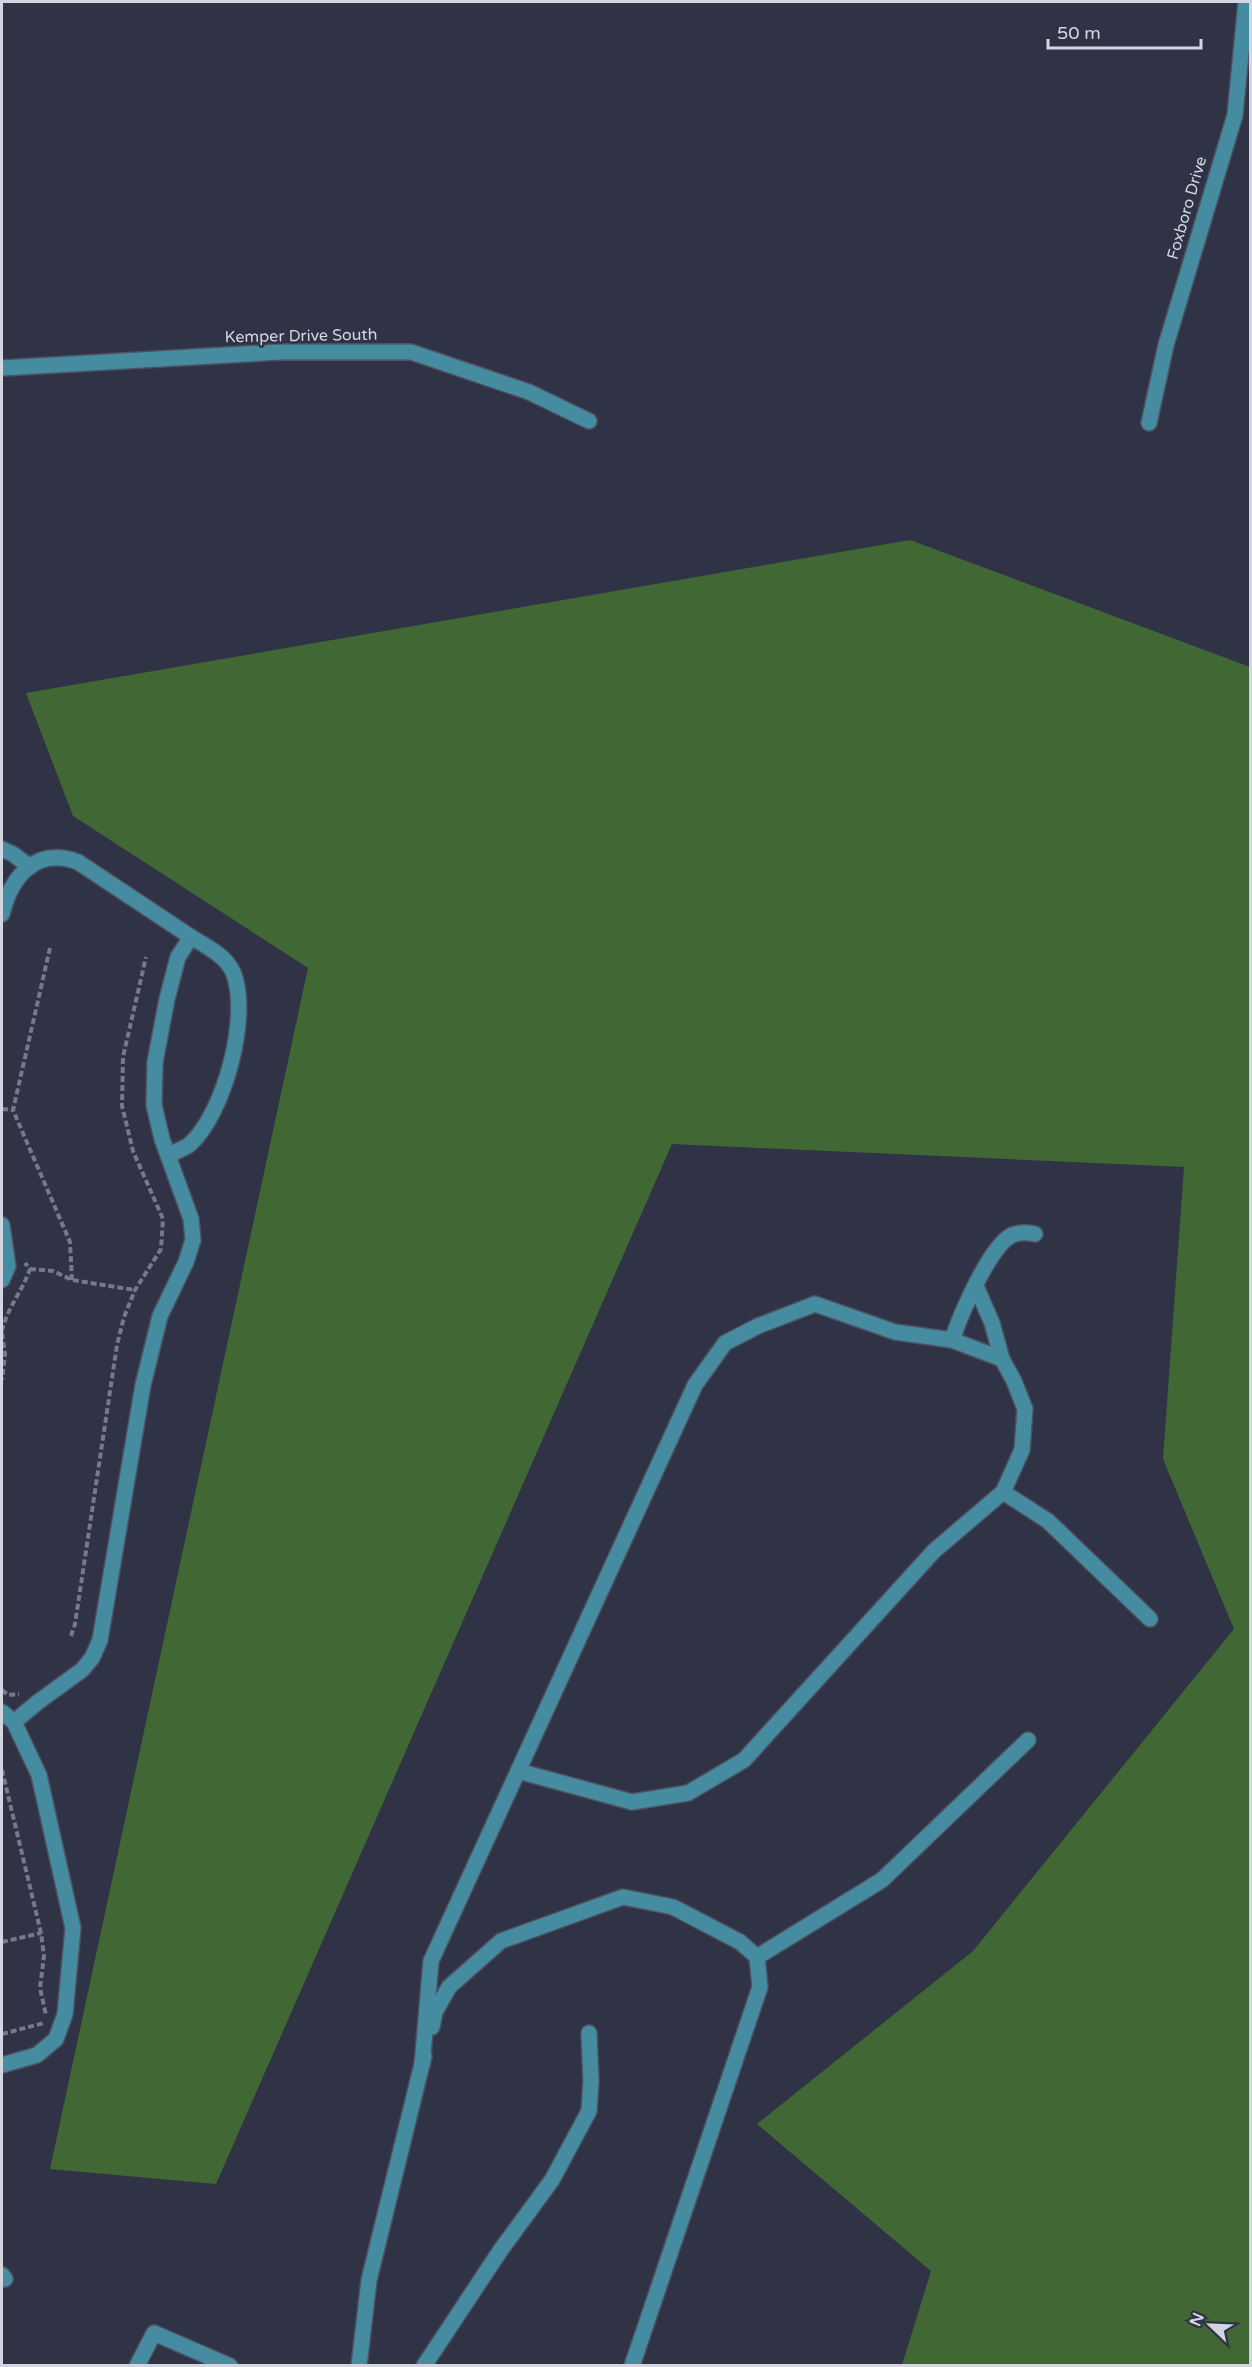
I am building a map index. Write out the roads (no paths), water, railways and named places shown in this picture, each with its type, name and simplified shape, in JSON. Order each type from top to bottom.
[{"type":"street","name":"Foxboro Drive","points":[[1149,423],[1166,345],[1235,115],[1246,2]]},
{"type":"street","name":"Kemper Drive South","points":[[2,368],[280,352],[411,352],[529,392],[589,421]]},
{"type":"street","points":[[2,849],[14,854],[30,867]]},
{"type":"street","points":[[2,914],[7,893],[20,872],[39,862],[63,856],[78,862],[217,953],[232,970],[238,988],[237,1038],[223,1093],[210,1119],[189,1145],[168,1156]]},
{"type":"street","points":[[14,1722],[38,1701],[82,1670],[92,1658],[100,1640],[143,1385],[160,1316],[194,1240],[191,1219],[168,1156],[154,1105],[155,1062],[178,957],[191,937]]},
{"type":"street","points":[[2,1225],[8,1266],[2,1280]]},
{"type":"street","points":[[952,1340],[976,1286],[998,1249],[1011,1236],[1025,1232],[1035,1234]]},
{"type":"street","points":[[518,1771],[632,1802],[688,1793],[744,1760],[934,1551],[1003,1492],[1022,1450],[1025,1409],[1002,1359],[992,1323],[976,1286]]},
{"type":"street","points":[[422,2065],[431,1961],[695,1385],[725,1343],[758,1326],[815,1304],[895,1332],[952,1340],[1002,1359]]},
{"type":"street","points":[[1003,1492],[1048,1521],[1150,1619]]},
{"type":"street","points":[[2,1712],[14,1722],[39,1775],[73,1928],[65,2013],[56,2039],[37,2055],[2,2066]]},
{"type":"street","points":[[757,1957],[882,1880],[1028,1740]]},
{"type":"street","points":[[359,2366],[369,2280],[435,2012],[449,1987],[501,1941],[623,1897],[673,1907],[740,1942],[757,1957],[760,1988],[632,2366]]},
{"type":"street","points":[[424,2366],[500,2251],[552,2180],[589,2111],[591,2081],[589,2033]]},
{"type":"street","points":[[137,2366],[154,2333],[230,2366]]}]
